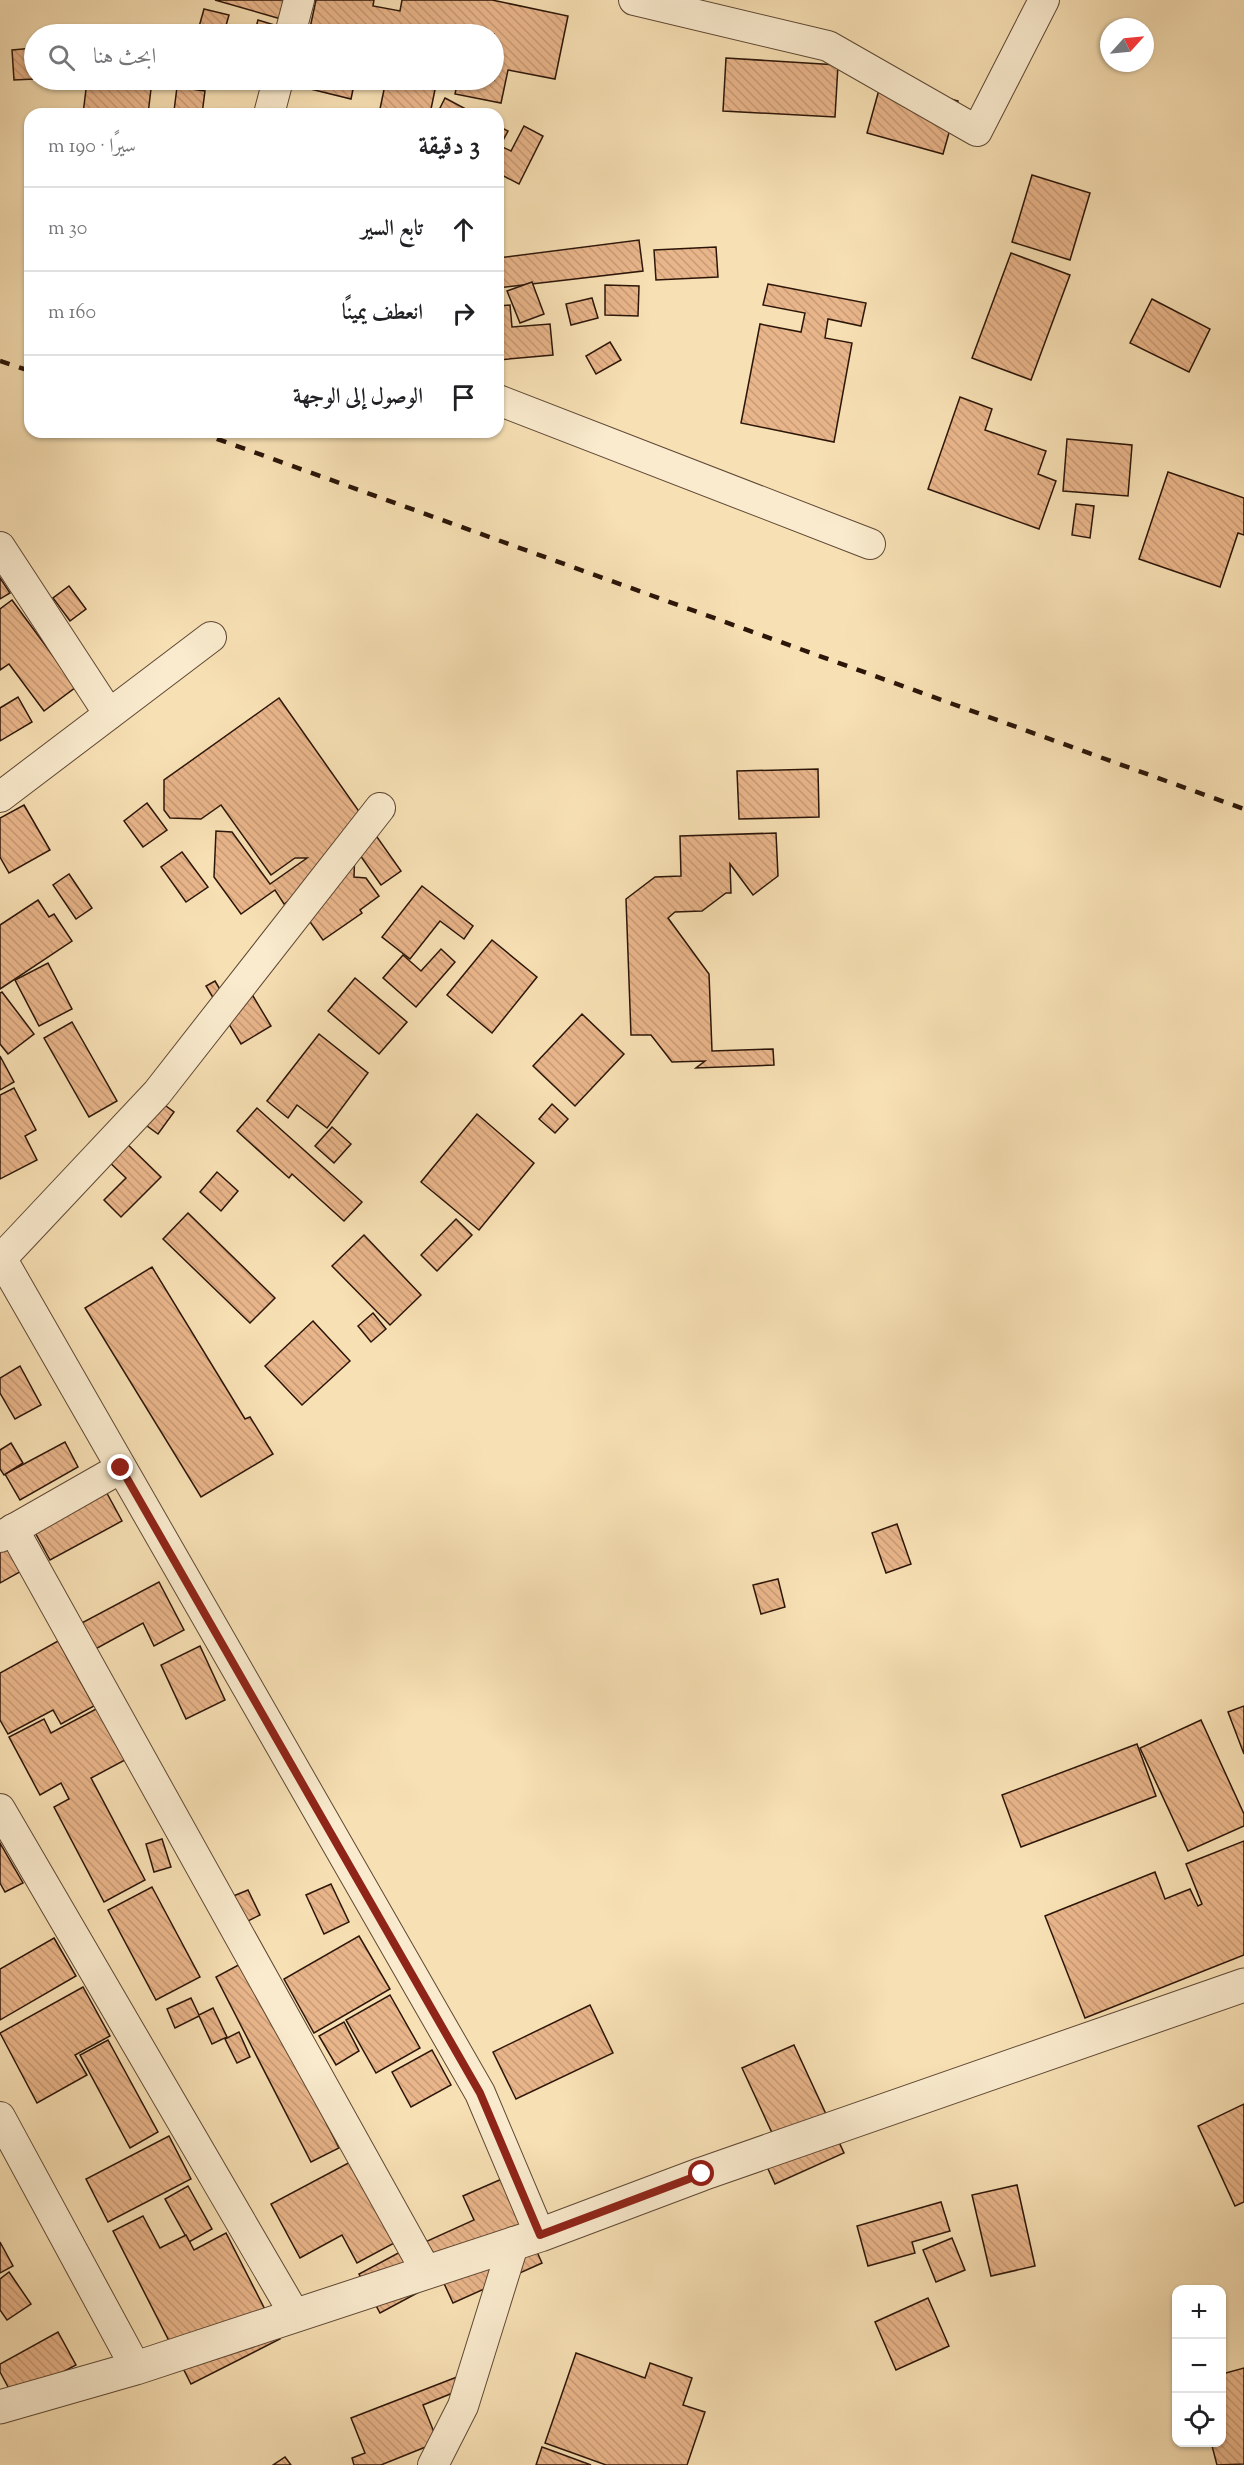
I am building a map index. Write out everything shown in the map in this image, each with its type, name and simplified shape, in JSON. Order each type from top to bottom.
[{"type":"street","points":[[293,24],[299,0]]},
{"type":"street","points":[[634,0],[828,46],[977,131],[1044,0]]},
{"type":"street","points":[[271,108],[275,90]]},
{"type":"street","points":[[504,402],[870,544]]},
{"type":"street","points":[[0,547],[109,714]]},
{"type":"street","points":[[0,797],[211,637]]},
{"type":"street","points":[[380,808],[157,1094],[1,1259],[480,2093],[527,2238],[463,2406],[433,2465]]},
{"type":"street","points":[[121,1468],[7,1533],[426,2271]]},
{"type":"street","points":[[0,1809],[295,2315]]},
{"type":"street","points":[[0,2407],[136,2368],[527,2238],[702,2174],[1244,1985]]},
{"type":"street","points":[[0,2117],[136,2368]]},
{"type":"building","points":[[215,0],[286,0],[281,19]]},
{"type":"building","points":[[316,0],[374,0],[373,6],[400,11],[402,0],[492,0],[568,16],[555,79],[508,70],[504,89],[504,24],[311,24]]},
{"type":"building","points":[[204,9],[229,15],[226,24],[200,24]]},
{"type":"building","points":[[258,20],[271,24],[257,24]]},
{"type":"building","points":[[24,49],[24,80],[14,80],[12,50]]},
{"type":"building","points":[[726,58],[838,65],[835,117],[723,111]]},
{"type":"building","points":[[882,79],[958,101],[943,154],[867,133]]},
{"type":"building","points":[[86,90],[151,90],[149,108],[84,108]]},
{"type":"building","points":[[177,90],[205,91],[203,108],[174,108]]},
{"type":"building","points":[[314,90],[353,90],[351,99]]},
{"type":"building","points":[[384,90],[435,90],[431,108],[380,108]]},
{"type":"building","points":[[456,90],[504,90],[501,103],[455,94]]},
{"type":"building","points":[[445,98],[464,108],[440,108]]},
{"type":"building","points":[[524,126],[543,136],[519,184],[504,176],[504,148],[511,151]]},
{"type":"building","points":[[1032,175],[1090,193],[1070,260],[1012,242]]},
{"type":"building","points":[[639,240],[643,271],[504,287],[504,257]]},
{"type":"building","points":[[716,247],[718,277],[656,280],[654,250]]},
{"type":"building","points":[[1011,253],[1070,275],[1031,380],[972,358]]},
{"type":"building","points":[[532,282],[544,314],[520,323],[507,291]]},
{"type":"building","points":[[768,284],[866,303],[861,326],[828,319],[825,338],[852,343],[834,442],[741,423],[760,324],[801,332],[805,313],[763,305]]},
{"type":"building","points":[[605,285],[639,286],[638,316],[605,315]]},
{"type":"building","points":[[592,298],[598,318],[571,325],[566,304]]},
{"type":"building","points":[[1152,299],[1210,329],[1189,372],[1130,343]]},
{"type":"building","points":[[510,305],[512,327],[550,324],[553,355],[504,359],[504,306]]},
{"type":"building","points":[[610,342],[621,360],[596,374],[586,356]]},
{"type":"building","points":[[960,397],[992,409],[985,430],[1046,451],[1038,474],[1056,481],[1039,529],[928,489]]},
{"type":"building","points":[[1067,439],[1132,445],[1128,496],[1063,491]]},
{"type":"building","points":[[1168,472],[1244,498],[1244,535],[1238,533],[1220,587],[1139,559]]},
{"type":"building","points":[[1076,504],[1094,506],[1090,538],[1072,535]]},
{"type":"building","points":[[0,578],[10,593],[0,599]]},
{"type":"building","points":[[69,586],[86,609],[70,621],[53,598]]},
{"type":"building","points":[[12,600],[76,687],[44,711],[9,664],[0,670],[0,609]]},
{"type":"building","points":[[18,697],[32,722],[0,741],[0,708]]},
{"type":"building","points":[[279,698],[401,871],[381,885],[355,848],[354,877],[366,878],[379,896],[360,910],[362,913],[323,940],[293,898],[284,904],[275,890],[241,914],[214,877],[216,831],[232,832],[270,884],[307,858],[295,858],[271,875],[221,805],[201,819],[170,818],[164,810],[164,780]]},
{"type":"building","points":[[818,769],[819,817],[739,819],[737,771]]},
{"type":"building","points":[[147,803],[167,830],[143,847],[124,821]]},
{"type":"building","points":[[24,805],[50,850],[9,873],[0,857],[0,818]]},
{"type":"building","points":[[776,833],[778,876],[753,895],[730,864],[731,893],[726,893],[702,911],[675,912],[668,918],[709,974],[712,1051],[773,1049],[774,1065],[696,1068],[705,1061],[672,1062],[651,1035],[631,1035],[626,899],[655,877],[681,876],[680,836]]},
{"type":"building","points":[[182,852],[208,887],[186,902],[161,867]]},
{"type":"building","points":[[69,874],[92,908],[76,919],[53,885]]},
{"type":"building","points":[[422,886],[473,926],[464,939],[440,921],[410,959],[382,937]]},
{"type":"building","points":[[38,900],[49,917],[54,914],[72,941],[0,989],[0,925]]},
{"type":"building","points":[[492,940],[537,977],[492,1033],[447,995]]},
{"type":"building","points":[[441,949],[455,962],[416,1007],[383,978],[403,955],[421,971]]},
{"type":"building","points":[[48,963],[72,1009],[39,1026],[15,980]]},
{"type":"building","points":[[355,978],[407,1022],[379,1054],[328,1011]]},
{"type":"building","points":[[215,981],[231,1008],[253,996],[271,1026],[241,1044],[206,986]]},
{"type":"building","points":[[2,992],[34,1034],[8,1054],[0,1044],[0,993]]},
{"type":"building","points":[[582,1014],[624,1054],[575,1106],[533,1066]]},
{"type":"building","points":[[72,1022],[117,1101],[89,1117],[44,1038]]},
{"type":"building","points":[[319,1034],[368,1073],[327,1128],[297,1105],[288,1118],[267,1101]]},
{"type":"building","points":[[0,1056],[14,1082],[0,1090]]},
{"type":"building","points":[[14,1088],[36,1130],[25,1136],[37,1160],[0,1179],[0,1095]]},
{"type":"building","points":[[155,1098],[174,1112],[158,1134],[139,1120]]},
{"type":"building","points":[[552,1104],[568,1119],[555,1133],[539,1119]]},
{"type":"building","points":[[257,1108],[362,1202],[344,1221],[292,1174],[289,1178],[237,1131]]},
{"type":"building","points":[[477,1114],[534,1163],[479,1230],[421,1182]]},
{"type":"building","points":[[332,1127],[351,1144],[334,1163],[315,1146]]},
{"type":"building","points":[[123,1140],[161,1177],[121,1217],[104,1200],[126,1178],[105,1158]]},
{"type":"building","points":[[217,1172],[238,1191],[221,1211],[200,1192]]},
{"type":"building","points":[[188,1213],[275,1298],[250,1323],[163,1239]]},
{"type":"building","points":[[456,1219],[472,1235],[437,1271],[421,1255]]},
{"type":"building","points":[[364,1235],[421,1295],[390,1325],[332,1266]]},
{"type":"building","points":[[152,1267],[245,1419],[250,1417],[273,1454],[201,1497],[85,1308]]},
{"type":"building","points":[[373,1313],[386,1329],[371,1342],[358,1326]]},
{"type":"building","points":[[313,1321],[350,1361],[302,1405],[265,1366]]},
{"type":"building","points":[[20,1366],[41,1405],[15,1419],[0,1393],[0,1378]]},
{"type":"building","points":[[65,1442],[78,1467],[20,1500],[5,1474]]},
{"type":"building","points":[[11,1443],[23,1463],[4,1475],[0,1469],[0,1450]]},
{"type":"building","points":[[97,1475],[122,1521],[50,1560],[25,1514]]},
{"type":"building","points":[[897,1524],[911,1564],[886,1573],[872,1533]]},
{"type":"building","points":[[0,1529],[34,1564],[0,1583]]},
{"type":"building","points":[[778,1579],[785,1607],[761,1614],[753,1585]]},
{"type":"building","points":[[159,1582],[184,1630],[154,1646],[143,1623],[90,1652],[76,1626]]},
{"type":"building","points":[[58,1641],[94,1706],[61,1724],[53,1710],[8,1734],[0,1720],[0,1673]]},
{"type":"building","points":[[200,1646],[225,1700],[186,1719],[161,1665]]},
{"type":"building","points":[[1244,1706],[1244,1754],[1228,1712]]},
{"type":"building","points":[[98,1708],[125,1760],[91,1778],[145,1880],[104,1902],[54,1807],[69,1799],[61,1783],[40,1795],[9,1737],[44,1719],[51,1733]]},
{"type":"building","points":[[1201,1720],[1244,1814],[1244,1826],[1188,1851],[1140,1748]]},
{"type":"building","points":[[1137,1744],[1156,1796],[1021,1847],[1002,1795]]},
{"type":"building","points":[[162,1839],[171,1867],[154,1872],[146,1844]]},
{"type":"building","points":[[1244,1841],[1244,1955],[1085,2018],[1045,1916],[1155,1872],[1165,1899],[1190,1889],[1198,1906],[1202,1904],[1186,1864]]},
{"type":"building","points":[[0,1843],[23,1883],[5,1892],[0,1883]]},
{"type":"building","points":[[331,1884],[349,1922],[324,1934],[306,1895]]},
{"type":"building","points":[[152,1887],[200,1977],[156,2000],[108,1910]]},
{"type":"building","points":[[248,1890],[260,1915],[244,1923],[231,1897]]},
{"type":"building","points":[[359,1936],[390,1989],[314,2033],[284,1979]]},
{"type":"building","points":[[54,1938],[76,1976],[0,2020],[0,1969]]},
{"type":"building","points":[[244,1962],[339,2148],[311,2162],[216,1977]]},
{"type":"building","points":[[83,1987],[110,2036],[75,2055],[87,2075],[37,2103],[0,2033]]},
{"type":"building","points":[[390,1995],[420,2048],[376,2073],[346,2020]]},
{"type":"building","points":[[191,1998],[199,2015],[213,2008],[227,2037],[212,2044],[199,2016],[175,2028],[167,2009]]},
{"type":"building","points":[[590,2005],[613,2053],[516,2099],[493,2052]]},
{"type":"building","points":[[344,2022],[359,2051],[336,2065],[319,2036]]},
{"type":"building","points":[[239,2032],[250,2057],[237,2063],[225,2039]]},
{"type":"building","points":[[108,2040],[158,2132],[130,2148],[80,2055]]},
{"type":"building","points":[[794,2045],[844,2153],[775,2184],[762,2156],[779,2148],[742,2068]]},
{"type":"building","points":[[432,2050],[451,2085],[411,2107],[392,2072]]},
{"type":"building","points":[[1244,2104],[1244,2202],[1235,2206],[1198,2126]]},
{"type":"building","points":[[169,2136],[191,2179],[108,2222],[86,2179]]},
{"type":"building","points":[[354,2160],[398,2241],[357,2263],[342,2235],[300,2258],[271,2204]]},
{"type":"building","points":[[504,2178],[542,2263],[453,2303],[425,2242],[474,2220],[463,2196]]},
{"type":"building","points":[[1017,2185],[1035,2266],[991,2276],[972,2195]]},
{"type":"building","points":[[188,2186],[212,2229],[189,2242],[165,2199]]},
{"type":"building","points":[[941,2202],[950,2231],[912,2242],[915,2253],[868,2266],[857,2226]]},
{"type":"building","points":[[143,2216],[160,2248],[186,2235],[194,2250],[226,2233],[280,2339],[191,2384],[113,2231]]},
{"type":"building","points":[[952,2238],[965,2270],[936,2282],[923,2250]]},
{"type":"building","points":[[0,2242],[13,2266],[0,2273]]},
{"type":"building","points":[[402,2251],[423,2290],[380,2313],[359,2274]]},
{"type":"building","points":[[9,2272],[31,2304],[7,2320],[0,2310],[0,2279]]},
{"type":"building","points":[[928,2298],[949,2346],[896,2370],[875,2322]]},
{"type":"building","points":[[58,2332],[76,2365],[14,2398],[0,2372],[0,2364]]},
{"type":"building","points":[[576,2353],[645,2378],[650,2363],[692,2378],[683,2405],[705,2412],[687,2465],[606,2465],[545,2443]]},
{"type":"building","points":[[1244,2368],[1244,2464],[1217,2465],[1212,2447],[1226,2447],[1226,2373]]},
{"type":"building","points":[[475,2370],[480,2382],[423,2405],[438,2442],[381,2465],[354,2465],[352,2458],[365,2453],[351,2418]]},
{"type":"building","points":[[542,2447],[591,2465],[536,2465]]},
{"type":"building","points":[[285,2457],[291,2465],[273,2465]]},
{"type":"railway","points":[[0,361],[24,369]]},
{"type":"railway","points":[[215,438],[1244,809]]},
{"type":"route","points":[[121,1468],[480,2093],[540,2235],[702,2174]]}]
